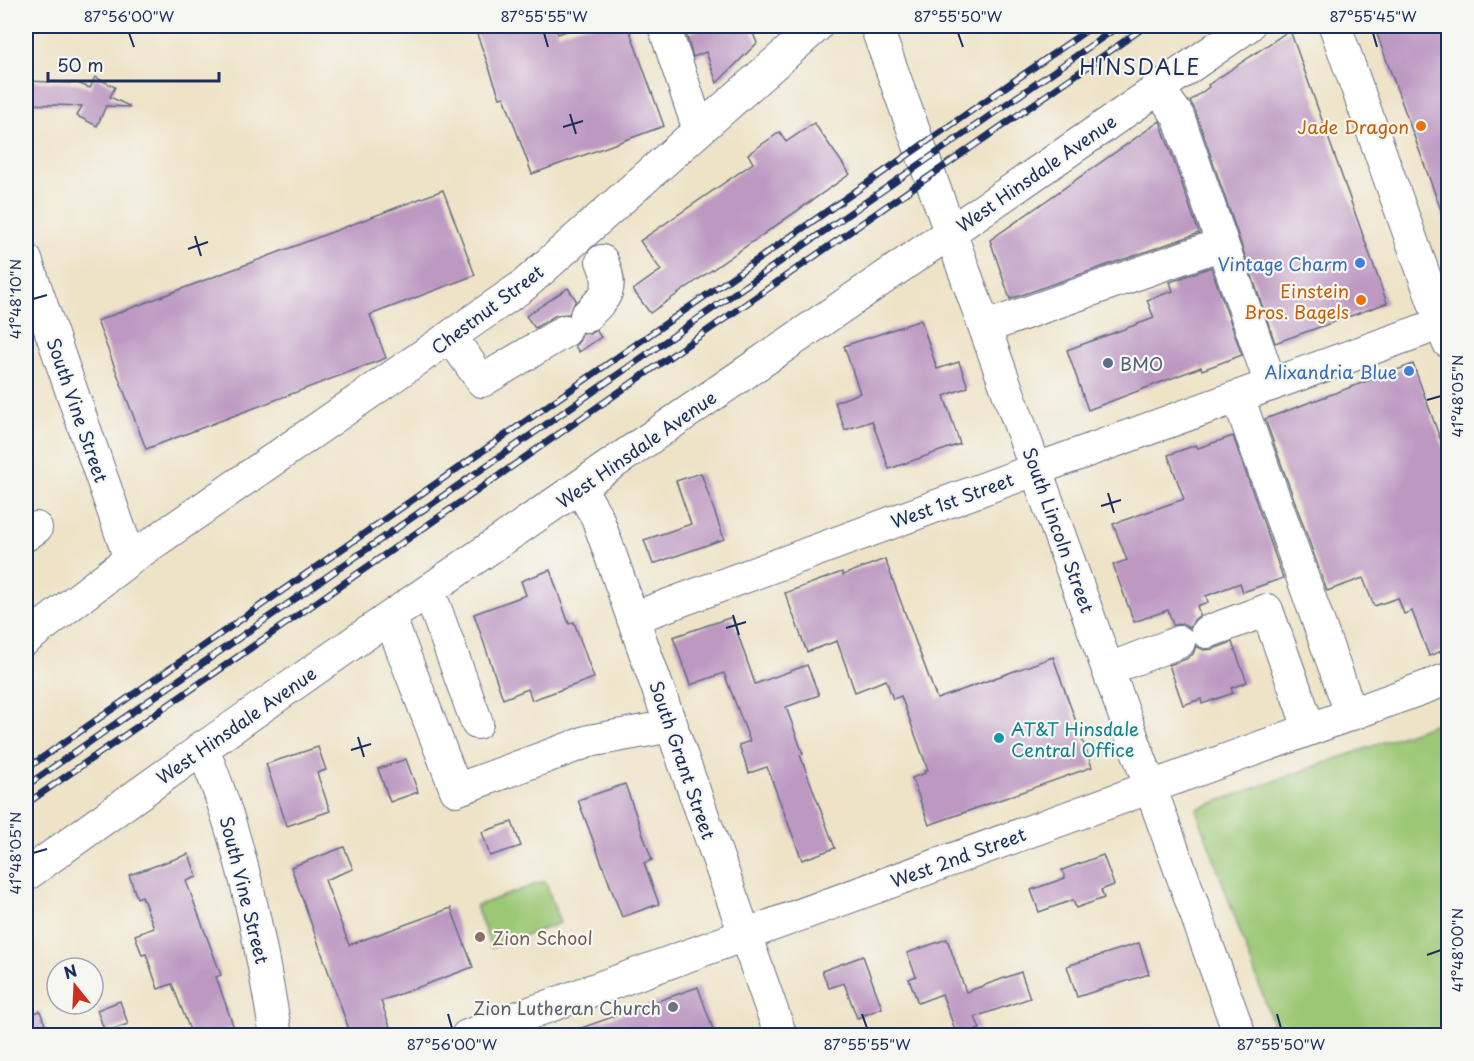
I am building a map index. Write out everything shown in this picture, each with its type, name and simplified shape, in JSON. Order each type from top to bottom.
[{"type":"street","points":[[664,26],[699,130]]},
{"type":"street","name":"Chestnut Street","points":[[26,639],[130,559],[523,286],[817,26]]},
{"type":"street","name":"South Lincoln Street","points":[[876,26],[1240,1035]]},
{"type":"street","name":"West Hinsdale Avenue","points":[[26,875],[202,747],[951,233],[1248,26]]},
{"type":"street","points":[[1335,26],[1446,329]]},
{"type":"street","points":[[1158,88],[1178,116],[1271,385]]},
{"type":"street","points":[[986,327],[1222,244]]},
{"type":"street","name":"South Vine Street","points":[[26,260],[130,559]]},
{"type":"street","points":[[452,337],[482,381],[576,323],[603,300],[608,288],[609,276],[602,261]]},
{"type":"street","name":"West 1st Street","points":[[633,618],[1271,385],[1446,329]]},
{"type":"street","points":[[1238,397],[1351,713]]},
{"type":"street","name":"South Grant Street","points":[[580,488],[597,517],[781,1035]]},
{"type":"street","points":[[429,591],[477,723]]},
{"type":"street","points":[[1109,669],[1267,610],[1309,728]]},
{"type":"street","points":[[390,618],[456,790],[589,741],[672,726]]},
{"type":"street","name":"West 2nd Street","points":[[467,1035],[1449,679]]},
{"type":"street","name":"South Vine Street","points":[[202,747],[217,783],[241,862],[258,935],[276,1035]]},
{"type":"green space","points":[[1448,719],[1448,1034],[1277,1035],[1196,809]]},
{"type":"green space","points":[[545,881],[560,923],[491,948],[476,906]]},
{"type":"building","points":[[474,26],[555,26],[558,34],[581,26],[628,26],[664,126],[532,174],[504,97],[500,98]]},
{"type":"building","points":[[697,26],[750,26],[757,43],[717,83],[706,52],[693,57],[686,34],[698,30]]},
{"type":"building","points":[[1374,26],[1449,26],[1449,223],[1446,224]]},
{"type":"building","points":[[1290,30],[1387,303],[1275,343],[1190,101],[1209,87],[1208,85]]},
{"type":"building","points":[[95,77],[115,87],[110,97],[131,107],[106,106],[97,126],[77,116],[82,106],[26,104],[26,81],[77,83],[90,88]]},
{"type":"building","points":[[1160,121],[1199,233],[1010,299],[990,240]]},
{"type":"building","points":[[814,123],[850,174],[650,313],[633,290],[661,270],[640,241],[753,163],[748,154],[780,132],[786,142]]},
{"type":"building","points":[[443,190],[475,275],[370,315],[386,358],[146,449],[97,321]]},
{"type":"building","points":[[1211,267],[1242,355],[1202,370],[1201,367],[1088,410],[1067,350],[1154,318],[1147,300],[1173,291],[1170,282]]},
{"type":"building","points":[[568,288],[576,300],[569,314],[556,315],[535,328],[526,316]]},
{"type":"building","points":[[921,320],[937,369],[959,362],[968,387],[944,396],[960,444],[889,469],[872,421],[845,430],[835,402],[860,393],[844,346]]},
{"type":"building","points":[[596,330],[601,337],[579,352],[575,346],[582,333],[590,334]]},
{"type":"building","points":[[1413,364],[1449,463],[1449,648],[1429,656],[1412,611],[1404,614],[1398,598],[1374,606],[1363,578],[1327,591],[1265,419]]},
{"type":"building","points":[[1233,436],[1283,578],[1243,592],[1240,583],[1206,596],[1208,602],[1197,606],[1200,615],[1190,628],[1182,624],[1173,625],[1168,610],[1134,622],[1113,565],[1127,560],[1113,524],[1184,499],[1168,455]]},
{"type":"building","points":[[701,473],[724,539],[653,564],[644,540],[691,524],[676,481]]},
{"type":"building","name":"AT&T Hinsdale Central Office","points":[[885,559],[937,699],[1053,657],[1092,767],[929,825],[912,778],[928,770],[901,696],[893,699],[886,680],[855,692],[837,641],[807,652],[785,593]]},
{"type":"building","points":[[550,570],[569,624],[574,622],[594,678],[532,700],[528,689],[503,699],[474,614],[526,595],[521,581]]},
{"type":"building","points":[[732,617],[755,684],[807,665],[819,695],[786,707],[803,754],[800,755],[835,848],[802,860],[767,767],[749,773],[739,745],[750,741],[724,673],[690,685],[673,637]]},
{"type":"building","points":[[1232,642],[1247,682],[1231,688],[1233,693],[1202,704],[1201,699],[1183,705],[1169,665],[1186,659],[1193,654],[1196,646],[1204,650],[1213,649]]},
{"type":"building","points":[[318,747],[326,770],[317,773],[330,811],[287,826],[266,764]]},
{"type":"building","points":[[406,759],[418,792],[390,802],[378,769]]},
{"type":"building","points":[[625,784],[652,860],[644,863],[659,904],[622,917],[578,800]]},
{"type":"building","points":[[512,822],[521,846],[490,856],[482,832]]},
{"type":"building","points":[[344,847],[353,869],[325,880],[349,945],[451,908],[473,967],[381,1001],[391,1030],[376,1035],[351,1035],[291,867]]},
{"type":"building","points":[[189,854],[197,877],[186,881],[221,975],[216,977],[234,1028],[213,1035],[192,1035],[172,984],[158,989],[146,954],[142,955],[135,935],[154,928],[142,896],[137,898],[129,875]]},
{"type":"building","points":[[1103,855],[1114,885],[1101,890],[1104,898],[1076,908],[1073,900],[1039,912],[1031,890],[1065,878],[1062,870]]},
{"type":"building","points":[[947,939],[966,992],[1021,972],[1030,998],[975,1017],[980,1029],[957,1035],[942,994],[918,1003],[909,979],[916,976],[907,953]]},
{"type":"building","points":[[1139,943],[1149,974],[1077,997],[1067,966]]},
{"type":"building","points":[[863,956],[882,1008],[857,1018],[844,983],[829,988],[822,971]]},
{"type":"building","name":"Zion Lutheran Church","points":[[698,987],[715,1035],[568,1035],[567,1033]]},
{"type":"building","points":[[120,1001],[128,1024],[105,1032],[99,1016],[105,1016],[105,1007]]},
{"type":"building","points":[[40,1011],[49,1035],[26,1035],[26,1016]]},
{"type":"railway","points":[[26,769],[1093,26]]},
{"type":"railway","points":[[26,786],[1119,26]]},
{"type":"railway","points":[[26,804],[1146,26]]},
{"type":"place","name":"Jade Dragon","points":[[1421,126]]},
{"type":"place","name":"Vintage Charm","points":[[1360,263]]},
{"type":"place","name":"Einstein Bros. Bagels","points":[[1361,300]]},
{"type":"place","name":"BMO","points":[[1108,363]]},
{"type":"place","name":"Alixandria Blue","points":[[1409,371]]},
{"type":"place","name":"AT&T Hinsdale Central Office","points":[[999,738]]},
{"type":"place","name":"Zion School","points":[[480,937]]},
{"type":"place","name":"Zion Lutheran Church","points":[[673,1007]]},
{"type":"district","name":"HINSDALE","points":[[1140,66]]}]
